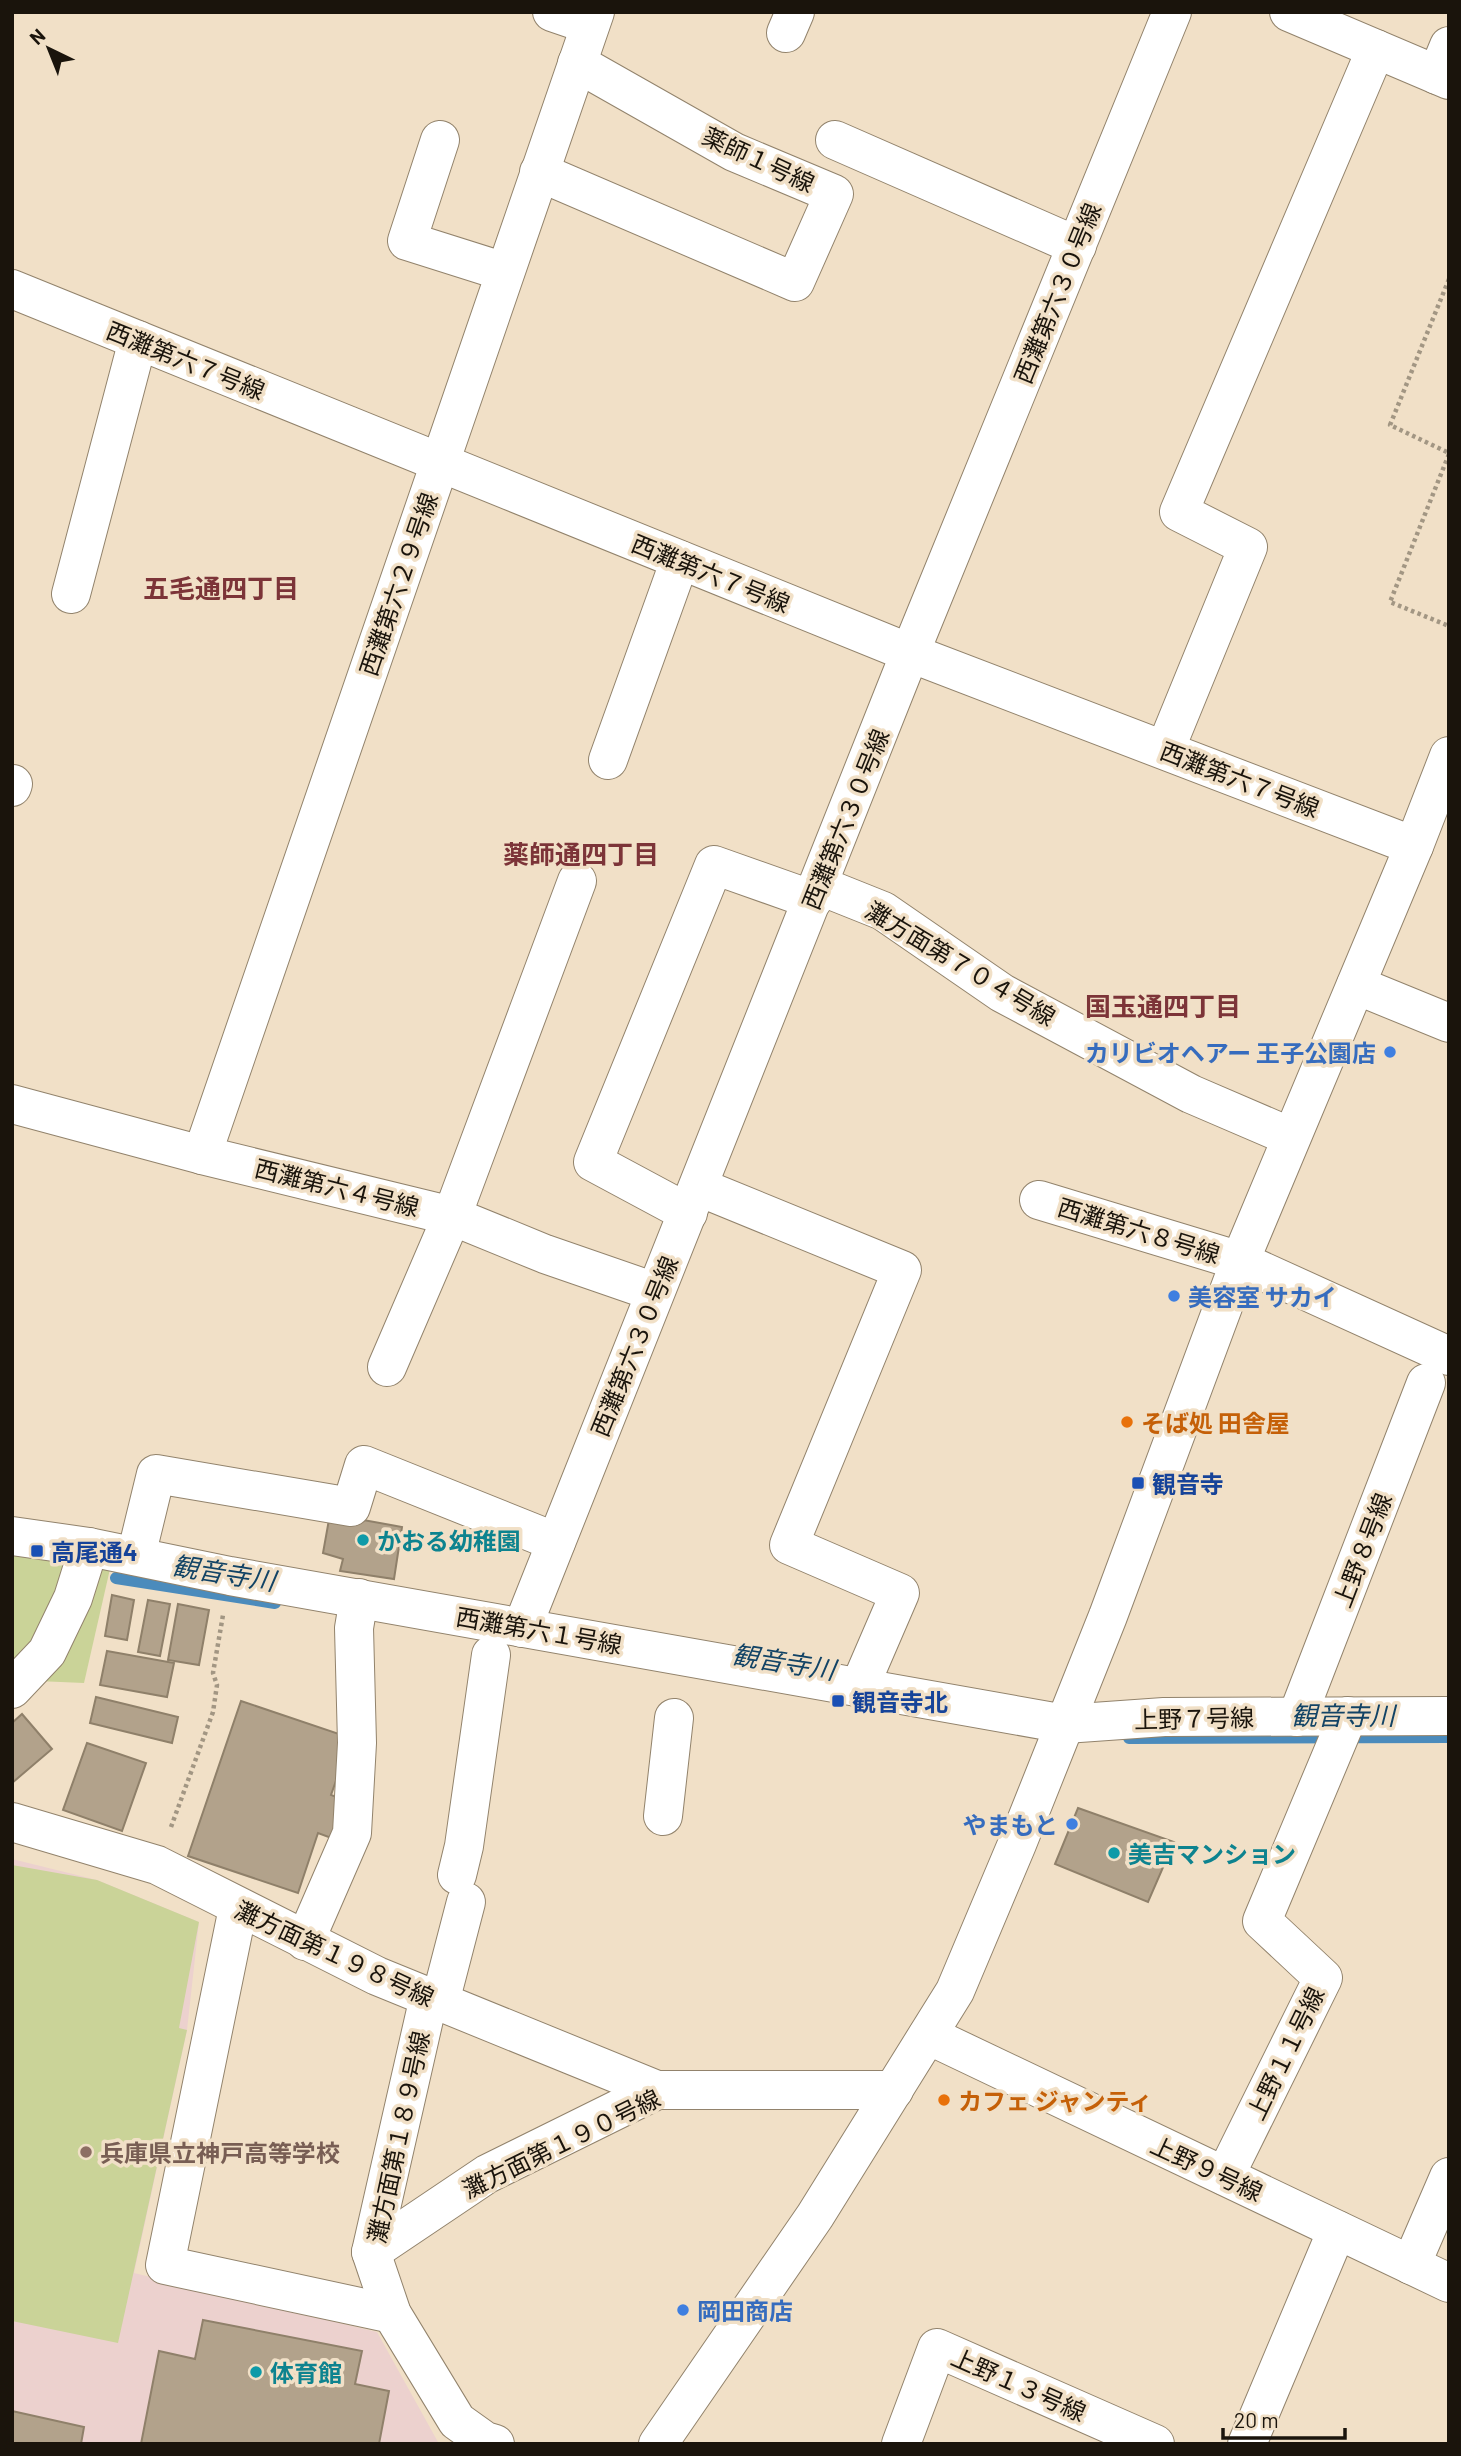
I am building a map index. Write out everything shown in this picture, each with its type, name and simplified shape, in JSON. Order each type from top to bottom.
[{"type":"street","points":[[552,12],[592,19]]},
{"type":"street","name":"西灘第六３０号線","points":[[522,1628],[910,653],[1172,12]]},
{"type":"street","points":[[1289,12],[1376,49],[1445,67]]},
{"type":"street","name":"西灘第六２９号線","points":[[202,1155],[592,19]]},
{"type":"street","points":[[1165,750],[1248,547],[1179,512],[1376,49]]},
{"type":"street","name":"薬師１号線","points":[[540,172],[795,282],[834,194],[734,152],[577,63]]},
{"type":"street","points":[[440,141],[407,241],[505,272]]},
{"type":"street","points":[[835,141],[1077,246]]},
{"type":"street","name":"西灘第六７号線","points":[[12,289],[910,653],[1415,846]]},
{"type":"street","points":[[71,594],[138,340]]},
{"type":"street","points":[[608,760],[680,560]]},
{"type":"street","points":[[658,2444],[815,2216],[955,1991],[1108,1616],[1240,1261],[1415,846],[1449,756]]},
{"type":"street","name":"灘方面第７０４号線","points":[[693,1200],[593,1162],[714,865],[883,911],[1002,993],[1191,1094],[1291,1137]]},
{"type":"street","points":[[387,1367],[452,1216],[577,881]]},
{"type":"street","points":[[1356,985],[1449,1023]]},
{"type":"street","name":"西灘第六４号線","points":[[12,1104],[202,1155],[452,1216],[545,1254],[655,1292]]},
{"type":"street","points":[[693,1200],[902,1270],[789,1545],[900,1593],[859,1688]]},
{"type":"street","name":"西灘第六８号線","points":[[1039,1200],[1240,1261],[1437,1369]]},
{"type":"street","name":"上野８号線","points":[[1297,1717],[1437,1369]]},
{"type":"street","points":[[136,1556],[156,1474],[351,1507],[364,1465],[556,1542]]},
{"type":"street","name":"西灘第六１号線","points":[[12,1536],[136,1556],[350,1610],[522,1628],[1065,1724]]},
{"type":"street","points":[[12,1689],[47,1652],[73,1598],[89,1547]]},
{"type":"street","points":[[332,1715],[350,1610]]},
{"type":"street","points":[[305,1941],[352,1833],[357,1742],[350,1610]]},
{"type":"street","name":"灘方面第１８９号線","points":[[491,1656],[464,1846],[461,1888],[371,2252],[392,2314],[457,2421],[485,2441],[495,2444]]},
{"type":"street","name":"上野７号線","points":[[1065,1724],[1164,1717],[1449,1716]]},
{"type":"street","points":[[663,1816],[674,1718]]},
{"type":"street","name":"上野１１号線","points":[[1225,2176],[1323,1978],[1262,1921],[1347,1718]]},
{"type":"street","name":"灘方面第１９８号線","points":[[12,1822],[156,1865],[377,1976],[657,2090]]},
{"type":"street","points":[[238,1908],[165,2265],[392,2314]]},
{"type":"street","name":"上野９号線","points":[[928,2035],[1449,2283]]},
{"type":"street","name":"灘方面第１９０号線","points":[[371,2252],[487,2174],[657,2090],[894,2090]]},
{"type":"street","points":[[1410,2265],[1449,2177]]},
{"type":"street","points":[[1247,2444],[1337,2230]]},
{"type":"street","name":"上野１３号線","points":[[901,2444],[937,2348],[1155,2444]]},
{"type":"path","points":[[1449,279],[1390,425],[1449,454],[1390,603],[1449,626]]},
{"type":"path","points":[[156,1865],[214,1712],[217,1685],[213,1673],[223,1613]]},
{"type":"shaded area","name":"兵庫県立神戸高等学校","points":[[12,1859],[97,1880],[199,1922],[187,2030],[134,2273],[377,2332],[438,2442],[442,2444],[12,2444]]},
{"type":"green space","points":[[12,1554],[73,1562],[20,1666],[12,1656]]},
{"type":"green space","points":[[92,1565],[110,1569],[84,1683],[37,1681]]},
{"type":"green space","points":[[12,1865],[97,1880],[199,1922],[179,2028],[187,2030],[118,2343],[12,2321]]},
{"type":"building","name":"かおる幼稚園","points":[[330,1514],[402,1527],[394,1579],[340,1571],[343,1559],[323,1553]]},
{"type":"building","points":[[112,1595],[134,1600],[127,1640],[105,1636]]},
{"type":"building","points":[[148,1600],[170,1604],[160,1656],[138,1652]]},
{"type":"building","points":[[178,1604],[209,1610],[199,1665],[168,1660]]},
{"type":"building","points":[[107,1651],[174,1663],[167,1697],[100,1685]]},
{"type":"building","points":[[96,1697],[178,1717],[172,1743],[90,1723]]},
{"type":"building","points":[[241,1701],[351,1738],[331,1795],[347,1801],[334,1839],[318,1833],[298,1893],[188,1856]]},
{"type":"building","points":[[22,1714],[52,1749],[12,1783],[12,1723]]},
{"type":"building","points":[[87,1743],[146,1763],[122,1831],[63,1810]]},
{"type":"building","name":"美吉マンション","points":[[1078,1808],[1174,1842],[1148,1902],[1055,1864]]},
{"type":"building","name":"体育館","points":[[203,2320],[362,2351],[355,2384],[389,2391],[379,2444],[141,2444],[159,2351],[195,2359]]},
{"type":"building","points":[[12,2411],[84,2427],[81,2444],[12,2444]]},
{"type":"waterway","name":"観音寺川","points":[[116,1578],[275,1603]]},
{"type":"waterway","name":"観音寺川","points":[[1129,1738],[1449,1737]]},
{"type":"place","name":"カリビオヘアー 王子公園店","points":[[1390,1052]]},
{"type":"place","name":"美容室 サカイ","points":[[1174,1296]]},
{"type":"place","name":"そば処 田舎屋","points":[[1127,1422]]},
{"type":"place","name":"観音寺","points":[[1138,1483]]},
{"type":"place","name":"かおる幼稚園","points":[[363,1540]]},
{"type":"place","name":"高尾通4","points":[[37,1551]]},
{"type":"place","name":"観音寺北","points":[[838,1701]]},
{"type":"place","name":"やまもと","points":[[1072,1824]]},
{"type":"place","name":"美吉マンション","points":[[1114,1853]]},
{"type":"place","name":"カフェ ジャンティ","points":[[944,2100]]},
{"type":"place","name":"兵庫県立神戸高等学校","points":[[86,2152]]},
{"type":"place","name":"岡田商店","points":[[683,2310]]},
{"type":"place","name":"体育館","points":[[256,2372]]},
{"type":"district","name":"五毛通四丁目","points":[[221,587]]},
{"type":"district","name":"薬師通四丁目","points":[[581,853]]},
{"type":"district","name":"国玉通四丁目","points":[[1163,1005]]}]
